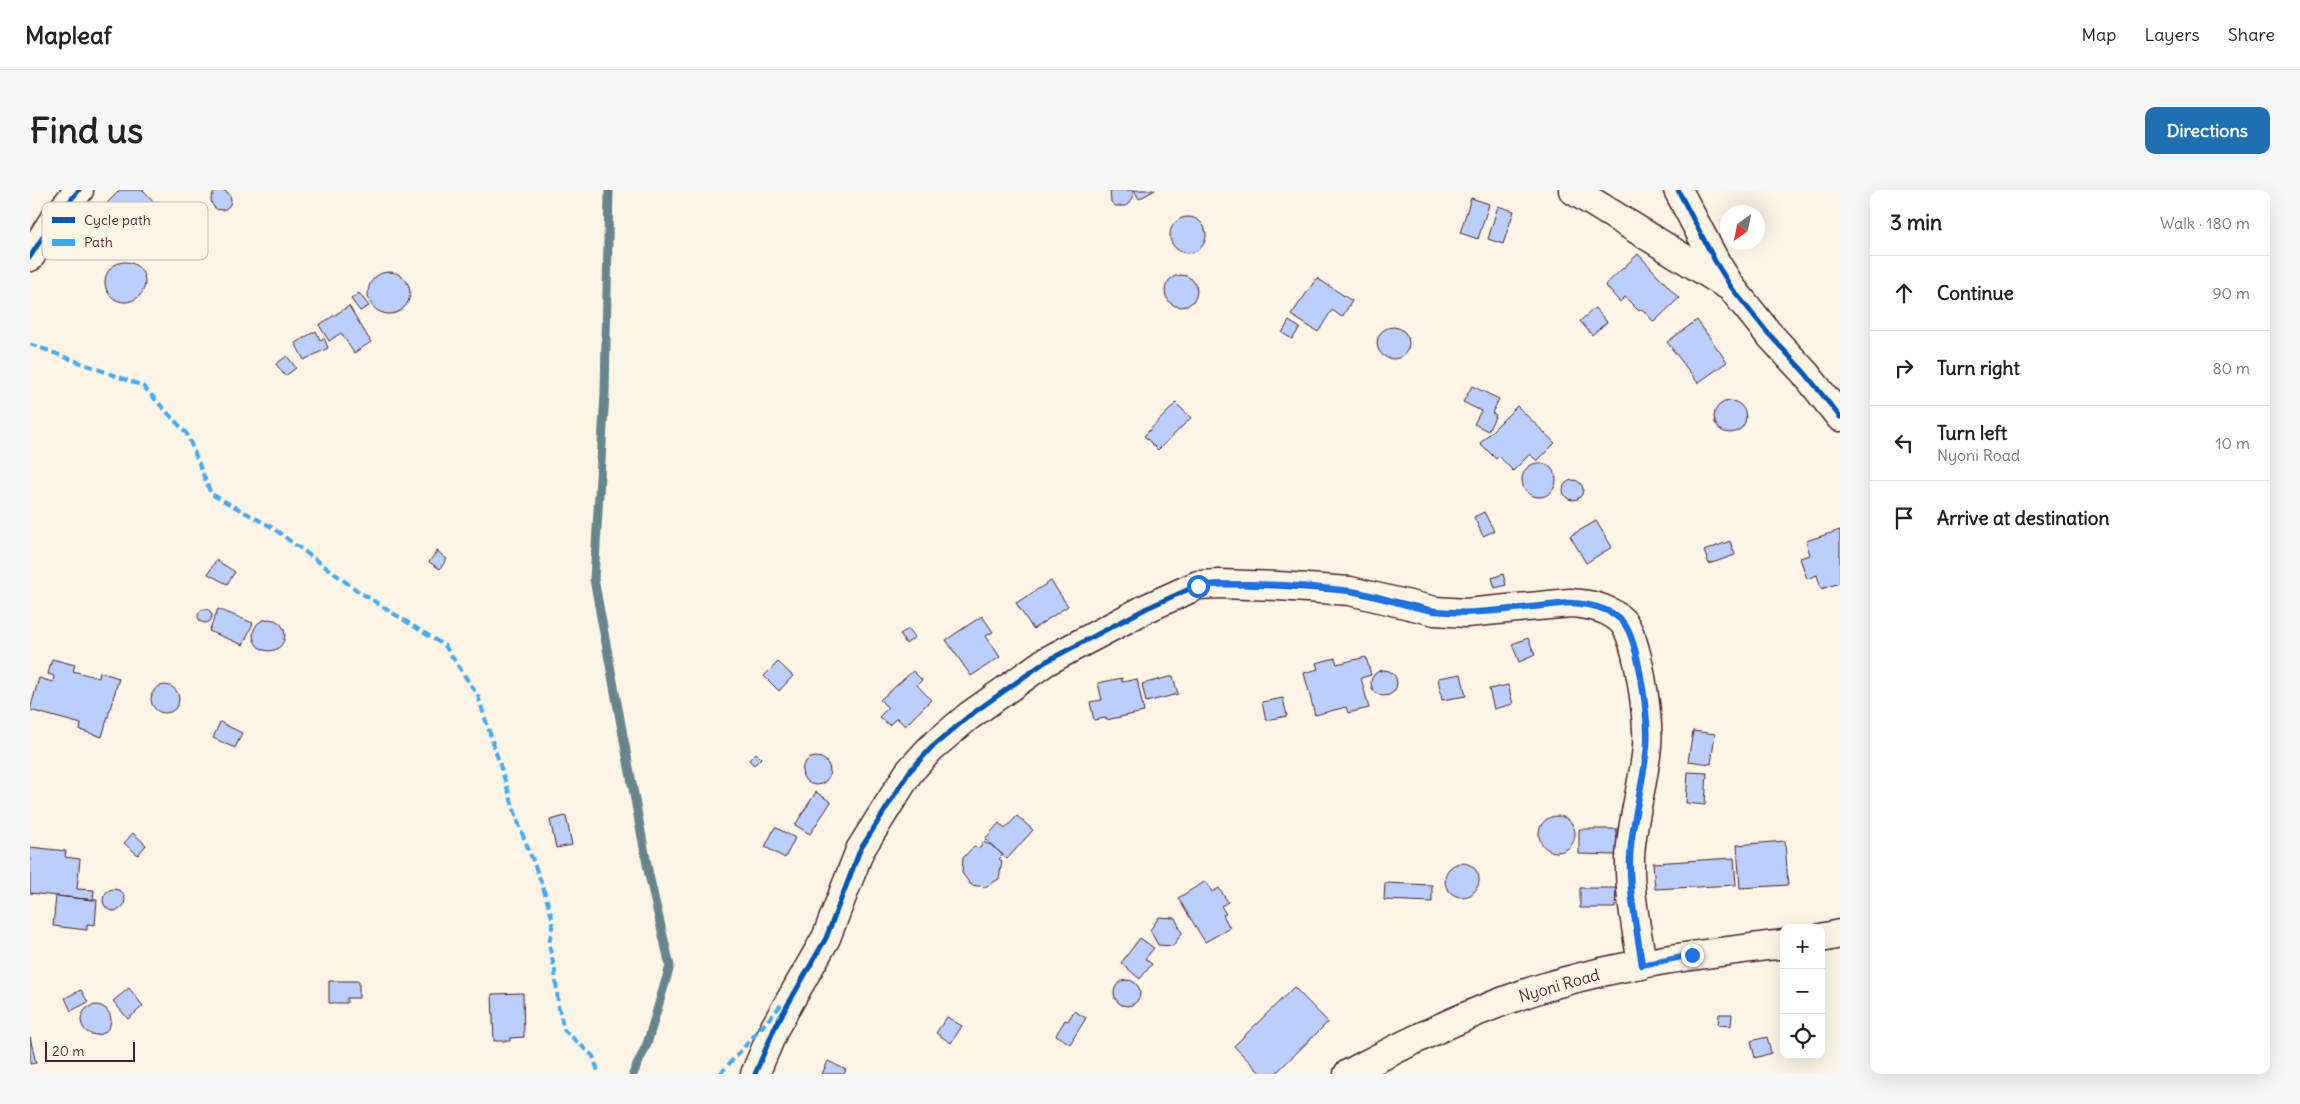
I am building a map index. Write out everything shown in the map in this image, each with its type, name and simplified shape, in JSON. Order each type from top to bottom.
[{"type":"street","points":[[68,202],[78,190]]},
{"type":"street","points":[[1573,190],[1731,287]]},
{"type":"street","points":[[1678,190],[1715,261],[1731,287],[1840,417]]},
{"type":"street","points":[[30,257],[42,238]]},
{"type":"street","points":[[755,1074],[775,1027],[826,938],[860,850],[909,772],[931,748],[1015,681],[1044,662],[1155,605],[1198,586],[1219,584],[1350,591],[1435,611],[1466,612],[1570,603],[1586,604],[1614,614],[1624,622],[1630,632],[1638,664],[1646,712],[1647,745],[1631,835],[1630,860],[1630,885],[1642,965]]},
{"type":"street","points":[[1825,937],[1840,934]]},
{"type":"street","name":"Nyoni Road","points":[[1348,1074],[1463,1017],[1546,987],[1692,955],[1780,944]]},
{"type":"building","points":[[120,190],[143,190],[154,202],[108,202]]},
{"type":"building","points":[[221,190],[228,193],[231,200],[228,207],[221,210],[214,207],[211,200],[214,193]]},
{"type":"building","points":[[1110,190],[1133,190],[1133,198],[1126,206],[1115,206],[1111,202]]},
{"type":"building","points":[[1134,190],[1155,190],[1139,199]]},
{"type":"building","points":[[1471,198],[1489,204],[1478,239],[1460,233]]},
{"type":"building","points":[[1498,206],[1514,211],[1503,244],[1488,239]]},
{"type":"building","points":[[1188,217],[1201,222],[1206,235],[1201,248],[1188,253],[1175,248],[1170,235],[1175,222]]},
{"type":"building","points":[[1638,254],[1679,298],[1654,322],[1642,309],[1639,311],[1625,297],[1620,302],[1605,285]]},
{"type":"building","points":[[129,262],[136,265],[142,271],[145,282],[144,290],[136,299],[129,302],[121,302],[114,299],[106,290],[105,278],[108,271],[117,263]]},
{"type":"building","points":[[389,272],[404,278],[410,293],[404,308],[389,314],[374,308],[368,293],[374,278]]},
{"type":"building","points":[[1181,275],[1187,276],[1192,280],[1196,285],[1196,297],[1192,302],[1187,306],[1181,307],[1175,306],[1170,302],[1166,297],[1165,291],[1166,285],[1170,280],[1175,276]]},
{"type":"building","points":[[1317,278],[1352,301],[1342,317],[1332,310],[1318,332],[1291,315]]},
{"type":"building","points":[[359,293],[369,306],[360,311],[351,299]]},
{"type":"building","points":[[349,306],[371,342],[354,353],[341,333],[329,341],[319,325]]},
{"type":"building","points":[[1595,308],[1607,322],[1592,335],[1580,321]]},
{"type":"building","points":[[1697,320],[1727,362],[1698,383],[1667,342]]},
{"type":"building","points":[[1289,321],[1300,328],[1292,339],[1282,333]]},
{"type":"building","points":[[1393,327],[1399,328],[1404,332],[1408,337],[1408,349],[1404,354],[1399,358],[1393,359],[1387,358],[1382,354],[1378,349],[1377,343],[1378,337],[1382,332],[1387,328]]},
{"type":"building","points":[[316,331],[320,340],[324,338],[328,348],[304,360],[295,343]]},
{"type":"building","points":[[287,356],[296,368],[285,376],[276,364]]},
{"type":"building","points":[[1472,386],[1499,399],[1492,413],[1496,415],[1488,431],[1474,424],[1481,411],[1463,402]]},
{"type":"building","points":[[1730,401],[1736,402],[1741,406],[1745,411],[1745,423],[1741,428],[1736,432],[1730,433],[1724,432],[1719,428],[1715,423],[1714,417],[1715,411],[1719,406],[1724,402]]},
{"type":"building","points":[[1176,403],[1191,418],[1158,450],[1144,436]]},
{"type":"building","points":[[1517,406],[1555,443],[1537,461],[1530,454],[1513,471],[1499,456],[1496,459],[1480,443]]},
{"type":"building","points":[[1539,463],[1551,468],[1556,480],[1551,492],[1539,497],[1527,492],[1522,480],[1527,468]]},
{"type":"building","points":[[1573,480],[1580,483],[1583,490],[1580,497],[1573,500],[1566,497],[1563,490],[1566,483]]},
{"type":"building","points":[[1484,512],[1494,531],[1483,536],[1474,517]]},
{"type":"building","points":[[1596,521],[1612,547],[1586,563],[1570,536]]},
{"type":"building","points":[[1840,530],[1840,583],[1821,589],[1817,575],[1807,579],[1800,558],[1810,555],[1806,541]]},
{"type":"building","points":[[1730,541],[1735,555],[1709,564],[1704,551]]},
{"type":"building","points":[[437,551],[447,559],[440,569],[429,562]]},
{"type":"building","points":[[216,560],[235,572],[227,584],[208,574]]},
{"type":"building","points":[[1503,574],[1506,585],[1495,588],[1492,578]]},
{"type":"building","points":[[1051,581],[1068,606],[1033,629],[1016,603]]},
{"type":"building","points":[[205,609],[210,611],[212,616],[210,621],[205,623],[200,621],[198,616],[200,611]]},
{"type":"building","points":[[218,609],[253,623],[243,645],[209,631]]},
{"type":"building","points":[[982,616],[993,632],[986,636],[1000,657],[971,676],[946,640]]},
{"type":"building","points":[[269,619],[275,620],[280,624],[284,629],[284,641],[280,646],[275,650],[269,651],[263,650],[258,646],[254,641],[253,635],[254,629],[258,624],[263,620]]},
{"type":"building","points":[[909,629],[915,637],[906,644],[900,634]]},
{"type":"building","points":[[1528,638],[1535,655],[1519,662],[1512,644]]},
{"type":"building","points":[[1366,657],[1371,675],[1361,678],[1369,708],[1348,713],[1346,707],[1315,715],[1304,673],[1318,669],[1316,663],[1335,658],[1337,664]]},
{"type":"building","points":[[52,659],[75,665],[73,671],[99,678],[100,672],[119,678],[102,737],[80,730],[81,724],[30,710],[39,678],[53,682],[54,676],[48,674]]},
{"type":"building","points":[[778,662],[793,676],[779,691],[764,676]]},
{"type":"building","points":[[1384,670],[1393,674],[1397,683],[1393,692],[1384,696],[1375,692],[1371,683],[1375,674]]},
{"type":"building","points":[[913,671],[922,680],[917,685],[931,700],[905,726],[897,718],[889,725],[879,717],[888,708],[880,700]]},
{"type":"building","points":[[1461,674],[1466,696],[1442,700],[1438,678]]},
{"type":"building","points":[[1173,676],[1178,694],[1146,702],[1142,684]]},
{"type":"building","points":[[1122,678],[1122,682],[1137,679],[1144,712],[1106,720],[1106,718],[1094,720],[1090,702],[1102,700],[1098,683]]},
{"type":"building","points":[[165,685],[175,689],[179,699],[175,709],[165,713],[155,709],[151,699],[155,689]]},
{"type":"building","points":[[1508,685],[1513,704],[1494,709],[1489,689]]},
{"type":"building","points":[[1283,698],[1287,716],[1266,720],[1262,702]]},
{"type":"building","points":[[220,722],[242,733],[235,748],[213,738]]},
{"type":"building","points":[[1693,731],[1715,734],[1711,764],[1688,761]]},
{"type":"building","points":[[756,753],[761,758],[754,765],[749,760]]},
{"type":"building","points":[[816,757],[826,761],[830,771],[826,781],[816,785],[806,781],[802,771],[806,761]]},
{"type":"building","points":[[1688,772],[1707,773],[1705,805],[1686,803]]},
{"type":"building","points":[[816,792],[831,802],[810,834],[795,825]]},
{"type":"building","points":[[566,816],[572,845],[556,848],[550,820]]},
{"type":"building","points":[[1017,816],[1033,830],[1007,859],[985,839],[999,823],[1005,829]]},
{"type":"building","points":[[1557,816],[1564,817],[1570,821],[1574,827],[1574,841],[1570,847],[1564,851],[1557,852],[1550,851],[1544,847],[1540,841],[1539,834],[1540,827],[1544,821],[1550,817]]},
{"type":"building","points":[[775,827],[795,838],[785,858],[765,847]]},
{"type":"building","points":[[1579,829],[1617,829],[1616,855],[1579,854]]},
{"type":"building","points":[[133,833],[146,845],[138,855],[124,843]]},
{"type":"building","points":[[1785,841],[1788,885],[1740,888],[1737,845]]},
{"type":"building","points":[[983,842],[991,845],[1003,855],[999,859],[1002,862],[999,879],[985,887],[971,885],[962,873],[963,858],[973,847],[980,848]]},
{"type":"building","points":[[30,847],[66,851],[65,857],[80,859],[77,889],[94,890],[93,900],[30,893]]},
{"type":"building","points":[[1734,858],[1736,885],[1655,889],[1653,863]]},
{"type":"building","points":[[1462,863],[1469,864],[1474,868],[1478,873],[1478,887],[1474,892],[1469,896],[1462,897],[1455,896],[1450,892],[1446,887],[1445,880],[1446,873],[1450,868],[1455,864]]},
{"type":"building","points":[[1206,881],[1212,892],[1219,888],[1228,902],[1221,906],[1226,914],[1223,915],[1230,928],[1205,942],[1178,898]]},
{"type":"building","points":[[1385,883],[1432,885],[1432,902],[1384,900]]},
{"type":"building","points":[[1580,888],[1616,888],[1615,908],[1580,908]]},
{"type":"building","points":[[114,889],[122,892],[125,900],[122,908],[114,911],[106,908],[103,900],[106,892]]},
{"type":"building","points":[[56,896],[97,900],[95,925],[87,924],[87,930],[53,926]]},
{"type":"building","points":[[1159,917],[1175,918],[1182,933],[1173,946],[1158,945],[1150,930]]},
{"type":"building","points":[[1140,938],[1154,948],[1145,959],[1152,964],[1140,979],[1121,963]]},
{"type":"building","points":[[1127,980],[1136,984],[1140,993],[1136,1002],[1127,1006],[1118,1002],[1114,993],[1118,984]]},
{"type":"building","points":[[329,981],[359,981],[359,998],[347,998],[347,1003],[329,1003]]},
{"type":"building","points":[[1294,987],[1328,1022],[1275,1074],[1261,1074],[1234,1046]]},
{"type":"building","points":[[129,988],[143,1006],[128,1019],[113,1001]]},
{"type":"building","points":[[81,990],[88,1002],[71,1011],[65,998]]},
{"type":"building","points":[[523,993],[524,1037],[510,1038],[510,1041],[494,1041],[492,994]]},
{"type":"building","points":[[96,1005],[107,1009],[111,1020],[107,1031],[96,1035],[85,1031],[81,1020],[85,1009]]},
{"type":"building","points":[[1074,1011],[1086,1018],[1070,1044],[1056,1035],[1065,1020],[1068,1021]]},
{"type":"building","points":[[1719,1014],[1732,1014],[1731,1026],[1718,1025]]},
{"type":"building","points":[[947,1017],[962,1026],[951,1043],[936,1033]]},
{"type":"building","points":[[30,1037],[36,1063],[30,1064]]},
{"type":"building","points":[[1767,1037],[1771,1053],[1755,1058],[1751,1041]]},
{"type":"building","points":[[828,1061],[846,1070],[844,1074],[822,1074]]},
{"type":"waterway","points":[[609,190],[605,393],[594,579],[649,875],[670,966],[647,1044],[633,1074]]},
{"type":"marked path","points":[[30,344],[143,386],[187,434],[211,494],[270,526],[358,591],[445,646],[478,696],[520,828],[542,884],[553,921],[549,945],[564,1030],[593,1056],[599,1074]]},
{"type":"marked path","points":[[720,1074],[783,1003]]},
{"type":"cycle path","points":[[69,202],[79,190]]},
{"type":"cycle path","points":[[1678,190],[1715,261],[1731,287],[1840,417]]},
{"type":"cycle path","points":[[30,257],[42,238]]},
{"type":"cycle path","points":[[755,1074],[775,1027],[826,938],[860,850],[909,772],[931,748],[969,716],[1045,662],[1147,608],[1198,585],[1278,586],[1350,591],[1435,611],[1466,613],[1577,603],[1604,609],[1622,621],[1628,630],[1638,662],[1642,681],[1647,734],[1647,746],[1630,859],[1632,899],[1642,965]]},
{"type":"route","points":[[1198,586],[1219,584],[1350,591],[1379,596],[1405,605],[1435,611],[1466,612],[1570,603],[1586,604],[1614,614],[1624,622],[1630,632],[1638,664],[1646,712],[1647,745],[1631,835],[1630,860],[1630,885],[1642,965],[1692,955]]}]
